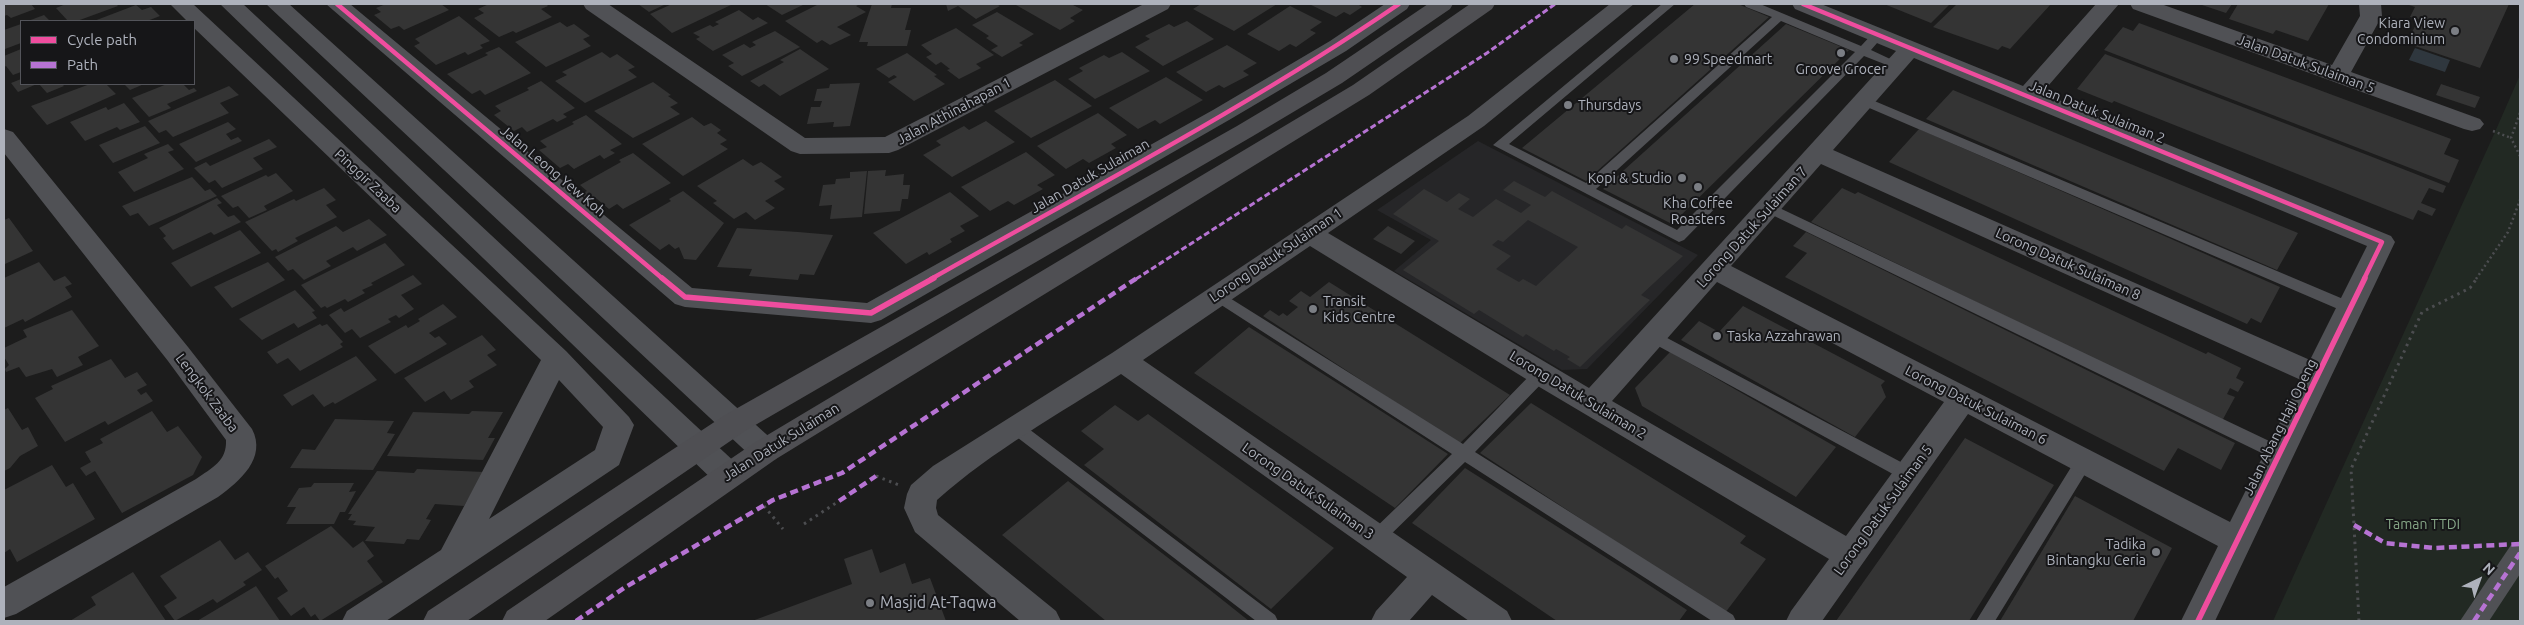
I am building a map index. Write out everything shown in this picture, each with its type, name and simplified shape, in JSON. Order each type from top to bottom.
[{"type":"main road","points":[[440,621],[699,446],[1246,131],[1334,78],[1442,4]]},
{"type":"main road","name":"Jalan Datuk Sulaiman","points":[[519,621],[765,451],[1361,90],[1484,4]]},
{"type":"street","name":"Pinggir Zaaba","points":[[181,4],[556,358],[619,425],[608,457],[359,621]]},
{"type":"street","points":[[231,4],[728,475]]},
{"type":"street","points":[[277,4],[765,451]]},
{"type":"street","name":"Jalan Leong Yew Koh","points":[[337,4],[685,297],[775,305]]},
{"type":"street","name":"Jalan Athinahapan 1","points":[[594,4],[800,146],[889,145],[1160,4]]},
{"type":"street","name":"Jalan Datuk Sulaiman","points":[[775,305],[871,314],[1221,115],[1338,46],[1399,4]]},
{"type":"street","name":"Lorong Datuk Sulaiman 1","points":[[1044,621],[926,523],[920,508],[922,494],[944,475],[1015,427],[1122,360],[1476,121],[1623,4]]},
{"type":"street","points":[[2027,96],[2108,4]]},
{"type":"street","name":"Jalan Datuk Sulaiman 5","points":[[2141,4],[2472,124]]},
{"type":"street","points":[[2338,75],[2371,16],[2370,4]]},
{"type":"street","name":"Jalan Datuk Sulaiman 2","points":[[1815,6],[1870,43],[1904,57],[2027,96],[2382,242]]},
{"type":"street","name":"Lorong Datuk Sulaiman 7","points":[[1592,404],[1904,57]]},
{"type":"street","points":[[1221,115],[1246,131]]},
{"type":"street","name":"Lengkok Zaaba","points":[[4,137],[178,354],[241,437],[243,451],[232,470],[208,488],[4,604]]},
{"type":"street","name":"Lorong Datuk Sulaiman 8","points":[[1818,153],[2317,376]]},
{"type":"street","name":"Lorong Datuk Sulaiman 2","points":[[1308,233],[1541,374],[1850,555]]},
{"type":"street","name":"Jalan Abang Haji Openg","points":[[2198,621],[2382,242]]},
{"type":"street","name":"Lorong Datuk Sulaiman 6","points":[[1715,269],[2238,541]]},
{"type":"street","name":"Pinggir Zaaba","points":[[451,561],[556,358]]},
{"type":"street","name":"Lorong Datuk Sulaiman 3","points":[[1122,360],[1495,621]]},
{"type":"street","name":"Lorong Datuk Sulaiman 5","points":[[1802,621],[1963,398]]},
{"type":"street","points":[[2474,621],[2520,553]]},
{"type":"street","points":[[1388,621],[1429,576]]},
{"type":"lane","points":[[1669,4],[1500,145],[1679,237],[1870,43],[1780,16],[1750,4]]},
{"type":"lane","points":[[1588,189],[1780,16]]},
{"type":"lane","points":[[1865,101],[2350,308]]},
{"type":"lane","points":[[1769,208],[2280,454]]},
{"type":"lane","points":[[1217,295],[1727,621]]},
{"type":"lane","points":[[1654,337],[1908,474]]},
{"type":"lane","points":[[1376,538],[1465,452],[1541,374]]},
{"type":"lane","points":[[1015,427],[1269,621]]},
{"type":"lane","points":[[1985,621],[2084,461]]},
{"type":"path","points":[[2520,113],[2511,138],[2520,156]]},
{"type":"path","points":[[2359,621],[2351,469],[2422,312],[2470,288],[2508,232],[2520,200]]},
{"type":"path","points":[[804,524],[840,501]]},
{"type":"path","points":[[764,506],[783,530]]},
{"type":"shaded area","points":[[2415,48],[2450,60],[2445,72],[2409,60]]},
{"type":"shaded area","points":[[1478,141],[1698,255],[1587,369],[1562,370],[1394,271],[1431,240],[1377,210]]},
{"type":"green space","name":"Taman TTDI","points":[[2520,75],[2520,621],[2273,621],[2495,132]]},
{"type":"building","points":[[4,4],[31,4],[35,9],[11,18],[7,15],[4,16]]},
{"type":"building","points":[[66,4],[116,4],[118,6],[80,20],[67,20],[56,8]]},
{"type":"building","points":[[386,4],[441,4],[449,10],[404,30],[399,26],[391,29],[374,15],[381,12],[376,8]]},
{"type":"building","points":[[489,4],[546,4],[548,6],[541,9],[552,17],[516,33],[513,31],[499,37],[474,18],[484,13],[478,9]]},
{"type":"building","points":[[638,4],[666,4],[649,12]]},
{"type":"building","points":[[672,4],[733,4],[672,33],[650,14]]},
{"type":"building","points":[[765,4],[805,4],[782,15]]},
{"type":"building","points":[[819,4],[860,4],[856,6],[866,12],[837,27],[851,35],[830,45],[822,40],[817,43],[785,21]]},
{"type":"building","points":[[872,4],[892,4],[891,8],[911,8],[905,30],[911,30],[907,46],[867,46],[868,42],[859,42]]},
{"type":"building","points":[[946,4],[996,4],[1000,6],[976,19],[958,6],[948,11]]},
{"type":"building","points":[[1071,4],[1083,10],[1070,18],[1075,21],[1060,30],[1016,5]]},
{"type":"building","points":[[1201,4],[1277,4],[1234,31],[1193,9]]},
{"type":"building","points":[[1309,4],[1361,4],[1359,5],[1362,7],[1350,15],[1344,12],[1336,17]]},
{"type":"building","points":[[1695,4],[1738,4],[1769,17],[1586,181],[1522,148]]},
{"type":"building","points":[[1884,4],[1950,4],[1931,23]]},
{"type":"building","points":[[1957,4],[2051,4],[2010,49],[2002,46],[1998,50],[1933,27]]},
{"type":"building","points":[[2199,4],[2232,4],[2226,13]]},
{"type":"building","points":[[2238,4],[2329,4],[2308,41],[2276,30],[2273,34],[2229,19]]},
{"type":"building","name":"Kiara View Condominium","points":[[2410,4],[2509,4],[2480,68],[2406,43],[2419,19],[2410,17],[2415,7]]},
{"type":"building","points":[[136,5],[142,10],[151,7],[160,16],[150,20],[97,20]]},
{"type":"building","points":[[1290,6],[1322,22],[1310,30],[1316,33],[1296,47],[1290,44],[1279,51],[1247,34]]},
{"type":"building","points":[[739,10],[753,20],[758,17],[768,23],[713,51],[696,39],[700,37],[693,33],[710,25],[713,27],[719,24],[715,22]]},
{"type":"building","points":[[997,12],[1034,34],[1019,43],[1023,45],[1002,57],[991,50],[998,46],[986,38],[989,36],[972,25]]},
{"type":"building","points":[[44,15],[49,20],[31,20]]},
{"type":"building","points":[[459,16],[490,41],[480,45],[483,48],[468,55],[465,52],[436,65],[414,46],[420,43],[415,39]]},
{"type":"building","points":[[1187,21],[1214,39],[1163,66],[1135,47],[1150,39],[1145,36],[1169,24],[1174,27]]},
{"type":"building","points":[[560,22],[567,27],[574,24],[590,36],[583,39],[591,46],[546,67],[515,42]]},
{"type":"building","points":[[2139,23],[2451,139],[2444,154],[2459,160],[2449,183],[2104,50],[2123,27],[2133,31]]},
{"type":"building","points":[[20,24],[20,43],[5,49],[4,30]]},
{"type":"building","points":[[1786,24],[1849,50],[1672,224],[1603,189]]},
{"type":"building","points":[[956,28],[994,55],[976,64],[981,68],[959,79],[947,70],[950,69],[941,62],[936,65],[926,57],[932,54],[921,45]]},
{"type":"building","points":[[775,31],[800,47],[742,76],[728,66],[734,63],[722,55],[744,44],[750,48],[756,45],[752,42]]},
{"type":"building","points":[[1227,45],[1257,63],[1243,71],[1249,75],[1224,88],[1219,85],[1206,92],[1176,72]]},
{"type":"building","points":[[499,47],[531,73],[485,95],[480,90],[472,94],[447,74],[488,55],[485,53]]},
{"type":"building","points":[[20,49],[20,72],[13,75],[6,66],[4,67],[4,56]]},
{"type":"building","points":[[800,49],[829,69],[780,96],[764,84],[759,87],[750,81],[784,62],[780,60]]},
{"type":"building","points":[[602,52],[610,58],[617,54],[635,67],[628,70],[637,77],[585,103],[555,81],[567,75],[562,72]]},
{"type":"building","points":[[1122,52],[1150,71],[1095,99],[1068,79],[1083,71],[1079,68],[1104,55],[1109,58]]},
{"type":"building","points":[[907,53],[937,75],[934,76],[945,84],[914,101],[888,82],[897,77],[894,75],[889,78],[876,69]]},
{"type":"building","points":[[2105,54],[2446,186],[2443,193],[2429,188],[2421,203],[2436,209],[2432,216],[2418,210],[2413,220],[2114,101],[2112,103],[2077,89]]},
{"type":"building","points":[[1166,77],[1203,100],[1160,124],[1155,120],[1138,129],[1109,108]]},
{"type":"building","points":[[20,79],[20,85],[35,85],[18,92],[11,83]]},
{"type":"building","points":[[1055,80],[1092,106],[1031,138],[994,111]]},
{"type":"building","points":[[541,81],[575,108],[563,114],[567,117],[557,122],[553,119],[527,132],[522,127],[514,131],[494,115],[501,111],[495,106],[529,90],[527,88]]},
{"type":"building","points":[[653,82],[671,95],[668,96],[678,103],[670,107],[680,114],[633,138],[594,111]]},
{"type":"building","points":[[860,83],[850,126],[833,127],[834,122],[807,124],[811,107],[820,107],[822,101],[814,101],[817,89],[829,88],[830,84]]},
{"type":"building","points":[[2441,84],[2480,97],[2475,108],[2436,95]]},
{"type":"building","points":[[40,85],[64,86],[47,93]]},
{"type":"building","points":[[87,85],[107,85],[116,94],[47,125],[31,106]]},
{"type":"building","points":[[125,85],[142,85],[130,90]]},
{"type":"building","points":[[164,85],[184,85],[189,90],[194,88],[197,91],[167,104],[171,108],[149,117],[132,98]]},
{"type":"building","points":[[229,86],[239,95],[220,103],[229,113],[173,137],[166,130],[159,133],[148,121]]},
{"type":"building","points":[[1953,90],[2298,233],[2277,270],[1926,119]]},
{"type":"building","points":[[124,103],[140,122],[120,130],[117,127],[85,141],[70,122],[106,107],[108,110]]},
{"type":"building","points":[[1098,113],[1127,135],[1111,144],[1116,148],[1089,163],[1083,159],[1066,169],[1037,146]]},
{"type":"building","points":[[586,115],[622,144],[610,150],[615,153],[604,159],[600,155],[574,169],[568,164],[560,168],[539,150],[547,147],[540,141],[574,124],[572,122]]},
{"type":"building","points":[[692,117],[704,126],[711,123],[721,130],[717,133],[727,140],[720,144],[728,149],[683,176],[642,144]]},
{"type":"building","points":[[986,121],[1015,142],[952,177],[923,155],[941,145],[936,141],[964,126],[969,130]]},
{"type":"building","points":[[228,122],[236,129],[226,134],[231,140],[238,137],[242,141],[196,162],[179,144]]},
{"type":"building","points":[[145,126],[160,143],[113,163],[99,145]]},
{"type":"building","points":[[1919,129],[2280,287],[2261,323],[2251,318],[2247,324],[1889,162]]},
{"type":"building","points":[[269,139],[277,147],[253,158],[263,169],[222,188],[215,180],[209,183],[194,168],[206,162],[210,166]]},
{"type":"building","points":[[168,144],[174,150],[168,152],[184,169],[134,192],[118,172],[148,158],[144,154]]},
{"type":"building","points":[[1026,152],[1055,175],[1037,185],[1043,189],[1014,205],[1008,201],[990,211],[961,187]]},
{"type":"building","points":[[633,153],[671,183],[623,209],[617,204],[609,209],[597,199],[590,202],[581,194],[587,191],[580,185],[621,162],[619,160]]},
{"type":"building","points":[[743,159],[753,166],[761,162],[771,169],[782,177],[774,181],[785,189],[765,201],[775,208],[755,220],[746,212],[734,219],[713,203],[717,201],[697,186]]},
{"type":"building","points":[[886,170],[885,176],[904,174],[903,185],[910,185],[908,199],[902,199],[900,211],[864,214],[868,171]]},
{"type":"building","points":[[867,171],[862,217],[830,219],[832,205],[819,206],[823,185],[835,184],[836,179],[850,178],[850,172]]},
{"type":"building","points":[[276,173],[293,191],[264,206],[267,210],[249,218],[238,206],[233,208],[221,196],[266,175],[268,177]]},
{"type":"building","points":[[192,177],[205,191],[210,189],[217,196],[149,226],[138,213],[130,216],[122,206]]},
{"type":"building","points":[[1514,181],[1545,197],[1552,191],[1622,229],[1626,225],[1683,256],[1641,295],[1650,300],[1580,367],[1567,359],[1570,357],[1556,349],[1554,351],[1526,334],[1523,337],[1479,310],[1474,314],[1403,270],[1439,241],[1393,214],[1424,189],[1447,202],[1459,193],[1470,199],[1458,209],[1473,217],[1496,199],[1521,213],[1531,205],[1503,190]],"holes":[[[1528,220],[1578,247],[1536,286],[1523,279],[1519,282],[1496,269],[1511,256],[1492,245],[1498,240],[1503,242]]]},
{"type":"building","points":[[324,188],[336,200],[326,205],[337,217],[295,238],[298,241],[278,252],[276,249],[272,251],[245,222],[294,199],[296,201]]},
{"type":"building","points":[[1842,188],[1855,194],[1858,192],[2206,354],[2208,352],[2241,368],[2236,378],[2244,382],[2238,392],[2230,388],[2227,394],[2235,397],[2222,421],[1811,222]]},
{"type":"building","points":[[683,191],[724,223],[696,260],[684,259],[679,247],[675,249],[669,244],[660,250],[629,225],[671,201],[669,199]]},
{"type":"building","points":[[950,192],[979,216],[960,226],[965,231],[950,239],[952,242],[929,255],[927,252],[906,264],[873,233]]},
{"type":"building","points":[[217,198],[222,203],[217,205],[228,217],[234,215],[241,222],[214,235],[211,232],[173,250],[163,238],[166,236],[159,228]]},
{"type":"building","points":[[9,218],[33,251],[5,264],[4,220]]},
{"type":"building","points":[[369,219],[387,235],[357,251],[353,247],[326,261],[331,266],[304,280],[293,269],[288,271],[275,257],[336,226],[343,232]]},
{"type":"building","points":[[1388,226],[1415,241],[1401,254],[1373,239]]},
{"type":"building","points":[[737,228],[833,235],[814,275],[800,274],[798,280],[749,276],[752,269],[717,267]]},
{"type":"building","points":[[240,230],[261,253],[191,287],[171,263]]},
{"type":"building","points":[[1806,232],[2235,443],[2221,470],[2178,448],[2164,471],[1785,277],[1807,253],[1793,246]]},
{"type":"building","points":[[385,243],[405,265],[371,283],[373,285],[362,290],[365,293],[348,302],[345,299],[327,308],[325,306],[321,308],[301,285]]},
{"type":"building","points":[[39,262],[54,281],[65,276],[72,284],[65,287],[72,297],[25,322],[23,319],[4,328],[4,278]]},
{"type":"building","points":[[268,262],[285,280],[232,308],[214,287]]},
{"type":"building","points":[[413,275],[422,284],[401,295],[414,309],[399,318],[396,315],[388,319],[391,322],[360,338],[352,329],[345,333],[329,315],[341,308],[344,312]]},
{"type":"building","points":[[1329,282],[1510,395],[1459,444],[1263,316],[1270,310],[1279,316],[1283,313],[1287,316],[1298,307],[1289,301],[1301,291],[1310,297]]},
{"type":"building","points":[[295,290],[315,311],[312,312],[317,318],[298,328],[294,323],[262,340],[239,319]]},
{"type":"building","points":[[443,304],[457,317],[429,333],[435,338],[439,336],[447,344],[395,374],[368,346],[406,325],[408,328],[420,321],[418,319]]},
{"type":"building","points":[[1743,306],[1885,381],[1881,385],[1886,397],[1855,437],[1681,340],[1699,321],[1719,332]]},
{"type":"building","points":[[72,310],[99,346],[78,357],[83,365],[57,377],[52,369],[26,377],[19,367],[6,372],[5,369],[9,365],[4,357],[4,348],[27,337],[23,330]]},
{"type":"building","points":[[320,324],[322,326],[327,324],[343,342],[340,344],[343,347],[300,371],[288,358],[277,364],[267,352]]},
{"type":"building","points":[[1249,327],[1448,454],[1395,508],[1194,373]]},
{"type":"building","points":[[482,335],[496,350],[487,355],[497,365],[469,381],[474,387],[451,400],[444,391],[425,402],[404,378]]},
{"type":"building","points":[[1670,352],[1836,447],[1796,497],[1642,406],[1635,388]]},
{"type":"building","points":[[356,356],[377,380],[335,404],[333,402],[324,407],[313,394],[292,406],[283,395]]},
{"type":"building","points":[[111,359],[125,378],[137,372],[147,385],[137,390],[141,395],[146,392],[153,401],[108,425],[105,421],[65,442],[35,398],[53,389],[51,386]]},
{"type":"building","points":[[1531,403],[1746,536],[1740,543],[1766,559],[1725,613],[1480,453]]},
{"type":"building","points":[[1115,405],[1138,421],[1148,414],[1334,548],[1271,609],[1084,465],[1104,449],[1081,431]]},
{"type":"building","points":[[8,408],[22,430],[28,427],[38,446],[20,456],[10,468],[4,471],[4,410]]},
{"type":"building","points":[[152,411],[167,432],[178,426],[202,457],[193,475],[122,513],[95,471],[86,476],[80,468],[91,462],[85,452],[103,443],[100,439]]},
{"type":"building","points":[[472,411],[503,412],[488,438],[495,438],[483,460],[387,456],[413,412],[469,414]]},
{"type":"building","points":[[335,419],[394,421],[387,433],[395,434],[373,470],[290,468],[302,449],[315,450]]},
{"type":"building","points":[[1965,438],[2054,485],[1969,621],[1836,621]]},
{"type":"building","points":[[52,465],[66,487],[73,483],[95,519],[17,562],[10,549],[4,553],[4,490]]},
{"type":"building","points":[[1465,468],[1687,610],[1679,621],[1557,621],[1412,523]]},
{"type":"building","points":[[417,469],[484,472],[464,506],[435,504],[426,519],[431,520],[419,540],[407,539],[404,544],[365,541],[375,527],[353,525],[356,521],[348,520],[352,514],[348,514],[377,471],[414,473]]},
{"type":"building","points":[[1068,481],[1249,621],[1106,621],[1002,535]]},
{"type":"building","points":[[314,483],[354,483],[349,492],[356,491],[345,512],[340,512],[334,524],[286,524],[296,507],[287,507],[299,488],[311,487]]},
{"type":"building","points":[[2075,496],[2172,548],[2133,621],[2000,621]]},
{"type":"building","points":[[331,526],[353,548],[363,541],[374,556],[367,561],[383,582],[320,621],[315,614],[311,617],[304,607],[291,616],[277,598],[288,591],[278,577],[275,579],[265,566]]},
{"type":"building","points":[[220,540],[235,560],[248,552],[262,570],[243,582],[246,585],[217,603],[213,599],[175,621],[164,606],[177,598],[160,576]]},
{"type":"building","name":"Masjid At-Taqwa","points":[[872,549],[880,573],[905,563],[912,584],[930,578],[946,621],[752,621],[852,584],[844,559]]},
{"type":"building","points":[[133,572],[166,621],[70,621],[96,605],[91,597]]},
{"type":"building","points":[[256,586],[280,621],[197,621]]},
{"type":"marked path","points":[[576,621],[624,588],[773,500],[842,473],[1214,227],[1487,53],[1555,4]]},
{"type":"marked path","points":[[839,501],[876,476]]},
{"type":"marked path","points":[[2354,525],[2385,543],[2435,548],[2520,544]]},
{"type":"marked path","points":[[2474,621],[2520,553]]},
{"type":"cycle path","points":[[337,4],[685,297],[871,313],[1221,115],[1338,46],[1399,4]]},
{"type":"cycle path","points":[[1803,4],[2382,242],[2198,621]]},
{"type":"place","name":"Kiara View Condominium","points":[[2455,31]]},
{"type":"place","name":"Groove Grocer","points":[[1841,53]]},
{"type":"place","name":"99 Speedmart","points":[[1674,59]]},
{"type":"place","name":"Thursdays","points":[[1568,105]]},
{"type":"place","name":"Kopi & Studio","points":[[1682,178]]},
{"type":"place","name":"Kha Coffee Roasters","points":[[1698,187]]},
{"type":"place","name":"Transit Kids Centre","points":[[1313,309]]},
{"type":"place","name":"Taska Azzahrawan","points":[[1717,336]]},
{"type":"place","name":"Tadika Bintangku Ceria","points":[[2156,552]]},
{"type":"place","name":"Masjid At-Taqwa","points":[[870,603]]}]
